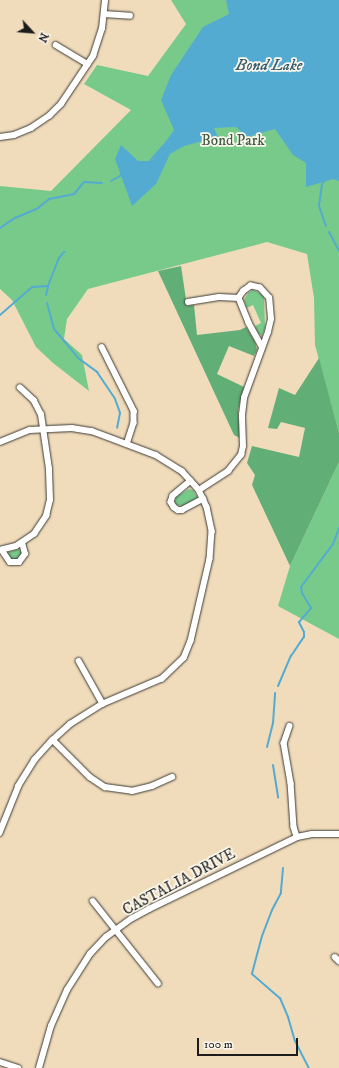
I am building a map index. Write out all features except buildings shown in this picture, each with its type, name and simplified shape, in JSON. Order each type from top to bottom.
[{"type":"street","points":[[0,137],[14,135],[31,128],[49,116],[61,104],[88,64],[98,43],[104,14],[105,0]]},
{"type":"street","points":[[104,14],[130,16]]},
{"type":"street","points":[[56,45],[88,64]]},
{"type":"street","points":[[199,490],[228,471],[241,455],[243,446],[242,415],[244,398],[268,332],[271,319],[269,298],[260,288],[251,286],[244,291],[239,298]]},
{"type":"street","points":[[188,302],[219,297],[239,298]]},
{"type":"street","points":[[239,298],[249,323],[262,346]]},
{"type":"street","points":[[102,347],[134,411],[134,423],[127,444]]},
{"type":"street","points":[[20,388],[38,406],[51,481],[50,504],[46,516],[38,528],[31,536],[22,542],[1,550],[10,562],[19,562],[26,554],[22,542]]},
{"type":"street","points":[[0,442],[19,434],[43,428],[81,429],[164,458],[192,481],[199,490],[211,519],[212,545],[187,651],[178,665],[162,679],[103,704],[71,724],[53,740],[24,776],[8,808],[0,833]]},
{"type":"street","points":[[192,481],[172,496],[171,502],[174,507],[178,510],[182,510],[203,499]]},
{"type":"street","points":[[79,660],[103,704]]},
{"type":"street","points":[[290,726],[284,742],[291,783],[294,827],[297,837]]},
{"type":"street","points":[[53,740],[90,777],[105,787],[114,790],[132,791],[152,786],[172,777]]},
{"type":"street","name":"CASTALIA DRIVE","points":[[39,1068],[54,1020],[67,990],[90,954],[116,930],[131,919],[149,909],[297,837],[312,834],[339,834]]},
{"type":"street","points":[[93,901],[158,983]]},
{"type":"street","points":[[0,1062],[18,1068]]},
{"type":"green space","name":"Bond Park","points":[[171,0],[339,0],[339,433],[315,345],[314,298],[307,254],[267,242],[88,289],[67,319],[64,339],[82,355],[89,391],[53,363],[36,347],[12,300],[0,289],[0,186],[51,191],[131,110],[84,84],[97,65],[148,76],[186,24]]},
{"type":"green space","points":[[181,266],[187,306],[194,305],[197,335],[240,330],[246,327],[255,342],[257,350],[254,356],[229,346],[217,374],[244,387],[238,410],[240,438],[234,435],[158,271]]},
{"type":"green space","points":[[253,290],[260,293],[264,297],[265,328],[262,336],[258,333],[255,326],[261,323],[253,305],[247,308],[244,300],[248,293]]},
{"type":"green space","points":[[319,358],[339,433],[339,462],[290,566],[252,485],[255,475],[247,463],[252,446],[299,457],[305,428],[281,422],[277,429],[268,428],[279,388],[295,395]]},
{"type":"green space","points":[[339,462],[339,639],[278,606],[290,566]]},
{"type":"green space","points":[[189,489],[193,490],[197,497],[196,499],[184,506],[177,505],[175,502],[176,497]]},
{"type":"green space","points":[[18,549],[21,551],[21,556],[17,560],[11,559],[8,554],[9,552]]},
{"type":"water","name":"Bond Lake","points":[[226,0],[339,0],[339,181],[333,179],[306,187],[306,163],[293,155],[275,129],[247,137],[236,127],[214,128],[218,137],[184,146],[170,154],[156,184],[132,206],[115,159],[121,145],[138,161],[152,161],[174,130],[161,100],[171,75],[203,27],[229,14]]},
{"type":"waterway","points":[[150,161],[165,144]]},
{"type":"waterway","points":[[111,181],[122,175]]},
{"type":"waterway","points":[[325,180],[322,184],[319,206],[326,226]]},
{"type":"waterway","points":[[0,228],[15,218],[38,208],[49,199],[74,194],[84,182],[102,183]]},
{"type":"waterway","points":[[329,232],[339,251]]},
{"type":"waterway","points":[[0,315],[32,287],[48,286],[59,258],[64,252]]},
{"type":"waterway","points":[[46,295],[48,287]]},
{"type":"waterway","points":[[47,303],[54,329],[78,358],[97,372],[115,399],[120,413],[117,428]]},
{"type":"waterway","points":[[278,686],[291,656],[304,637],[304,632],[299,622],[311,608],[302,593],[301,587],[333,544],[339,528]]},
{"type":"waterway","points":[[267,747],[273,723],[275,693]]},
{"type":"waterway","points":[[273,765],[278,798]]},
{"type":"waterway","points":[[283,868],[281,893],[272,910],[262,936],[252,974],[280,998],[288,1017],[295,1041],[309,1068]]}]
